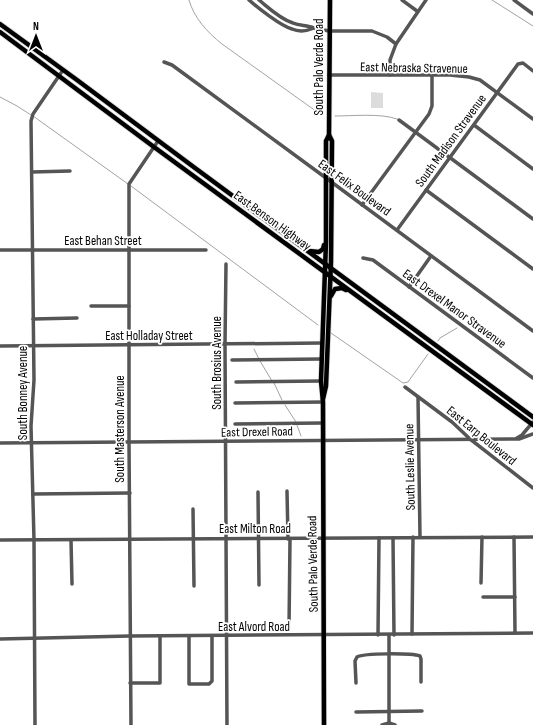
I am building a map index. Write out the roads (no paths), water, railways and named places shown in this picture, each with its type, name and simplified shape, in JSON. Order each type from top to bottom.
[{"type":"main road","name":"South Palo Verde Road","points":[[322,402],[326,386],[331,268],[332,141],[329,135],[330,0]]},
{"type":"main road","name":"East Benson Highway","points":[[0,24],[533,417]]},
{"type":"main road","name":"East Benson Highway","points":[[0,32],[324,272],[532,423]]},
{"type":"main road","name":"South Palo Verde Road","points":[[324,725],[321,359],[326,238],[326,141],[329,135]]},
{"type":"main road","points":[[227,200],[230,195]]},
{"type":"main road","points":[[305,249],[312,252],[319,252],[322,249],[326,238]]},
{"type":"main road","points":[[330,299],[335,289],[339,288],[355,294]]},
{"type":"street","points":[[249,0],[276,20],[292,29],[308,31],[314,28]]},
{"type":"street","points":[[259,0],[294,24],[306,25],[330,31],[372,31],[387,37],[396,44]]},
{"type":"street","points":[[402,0],[418,11]]},
{"type":"street","points":[[390,75],[390,60],[396,44],[426,0]]},
{"type":"street","points":[[514,0],[533,14]]},
{"type":"street","points":[[276,20],[278,14]]},
{"type":"street","name":"East Felix Boulevard","points":[[164,62],[172,65],[533,331]]},
{"type":"street","name":"South Madison Stravenue","points":[[397,230],[518,64],[521,63],[533,71]]},
{"type":"street","name":"South Bonney Avenue","points":[[35,725],[34,540],[31,426],[34,380],[31,121],[33,114],[58,75],[63,70]]},
{"type":"street","name":"East Nebraska Stravenue","points":[[329,75],[455,75],[473,78],[484,83],[533,119]]},
{"type":"street","points":[[362,205],[430,114],[432,106],[432,75]]},
{"type":"street","points":[[399,120],[533,219]]},
{"type":"street","points":[[474,125],[533,169]]},
{"type":"street","name":"South Masterson Avenue","points":[[131,725],[128,184],[158,141]]},
{"type":"street","points":[[32,172],[70,171]]},
{"type":"street","points":[[426,190],[533,269]]},
{"type":"street","name":"East Behan Street","points":[[0,250],[206,250]]},
{"type":"street","points":[[409,287],[431,256]]},
{"type":"street","name":"East Drexel Manor Stravenue","points":[[363,258],[373,260],[533,378]]},
{"type":"street","name":"South Brosius Avenue","points":[[226,264],[227,725]]},
{"type":"street","points":[[91,306],[129,306]]},
{"type":"street","points":[[33,319],[77,318]]},
{"type":"street","name":"East Holladay Street","points":[[0,346],[322,344]]},
{"type":"street","points":[[232,360],[321,359]]},
{"type":"street","points":[[236,382],[321,381]]},
{"type":"street","name":"East Earp Boulevard","points":[[405,387],[452,422],[470,439],[533,488]]},
{"type":"street","name":"South Leslie Avenue","points":[[418,397],[420,537]]},
{"type":"street","points":[[235,403],[322,402]]},
{"type":"street","points":[[235,424],[322,423]]},
{"type":"street","points":[[514,439],[522,435],[532,423]]},
{"type":"street","name":"East Drexel Road","points":[[0,443],[521,439],[533,434]]},
{"type":"street","points":[[287,491],[289,539],[289,629]]},
{"type":"street","points":[[258,492],[259,584]]},
{"type":"street","points":[[33,494],[130,493]]},
{"type":"street","points":[[193,509],[194,586]]},
{"type":"street","points":[[412,634],[413,537]]},
{"type":"street","points":[[481,583],[482,537]]},
{"type":"street","points":[[514,537],[516,597],[515,633]]},
{"type":"street","name":"East Milton Road","points":[[0,540],[533,537]]},
{"type":"street","points":[[378,635],[379,538]]},
{"type":"street","points":[[393,538],[394,635]]},
{"type":"street","points":[[71,540],[72,584]]},
{"type":"street","points":[[483,597],[516,597]]},
{"type":"street","name":"East Alvord Road","points":[[0,639],[130,636],[533,633]]},
{"type":"street","points":[[389,635],[389,723]]},
{"type":"street","points":[[130,683],[160,683],[160,636]]},
{"type":"street","points":[[189,636],[190,684],[209,684],[212,681],[212,636]]},
{"type":"street","points":[[356,683],[356,656],[362,655],[421,655],[421,682]]},
{"type":"street","points":[[356,712],[422,711]]},
{"type":"street","points":[[382,725],[389,723],[395,725]]},
{"type":"waterway","points":[[189,0],[198,19],[206,30],[216,39],[320,114]]},
{"type":"waterway","points":[[492,0],[533,26]]},
{"type":"waterway","points":[[0,97],[31,115]]},
{"type":"waterway","points":[[335,116],[375,115],[397,119]]},
{"type":"waterway","points":[[33,116],[128,184]]},
{"type":"waterway","points":[[131,186],[318,325]]},
{"type":"waterway","points":[[438,341],[440,338],[457,328]]},
{"type":"waterway","points":[[331,333],[403,383],[408,382],[428,354]]},
{"type":"waterway","points":[[254,349],[259,359]]},
{"type":"waterway","points":[[260,361],[272,381]]},
{"type":"waterway","points":[[274,383],[282,400]]},
{"type":"waterway","points":[[285,405],[296,422]]},
{"type":"waterway","points":[[297,425],[301,436]]}]
